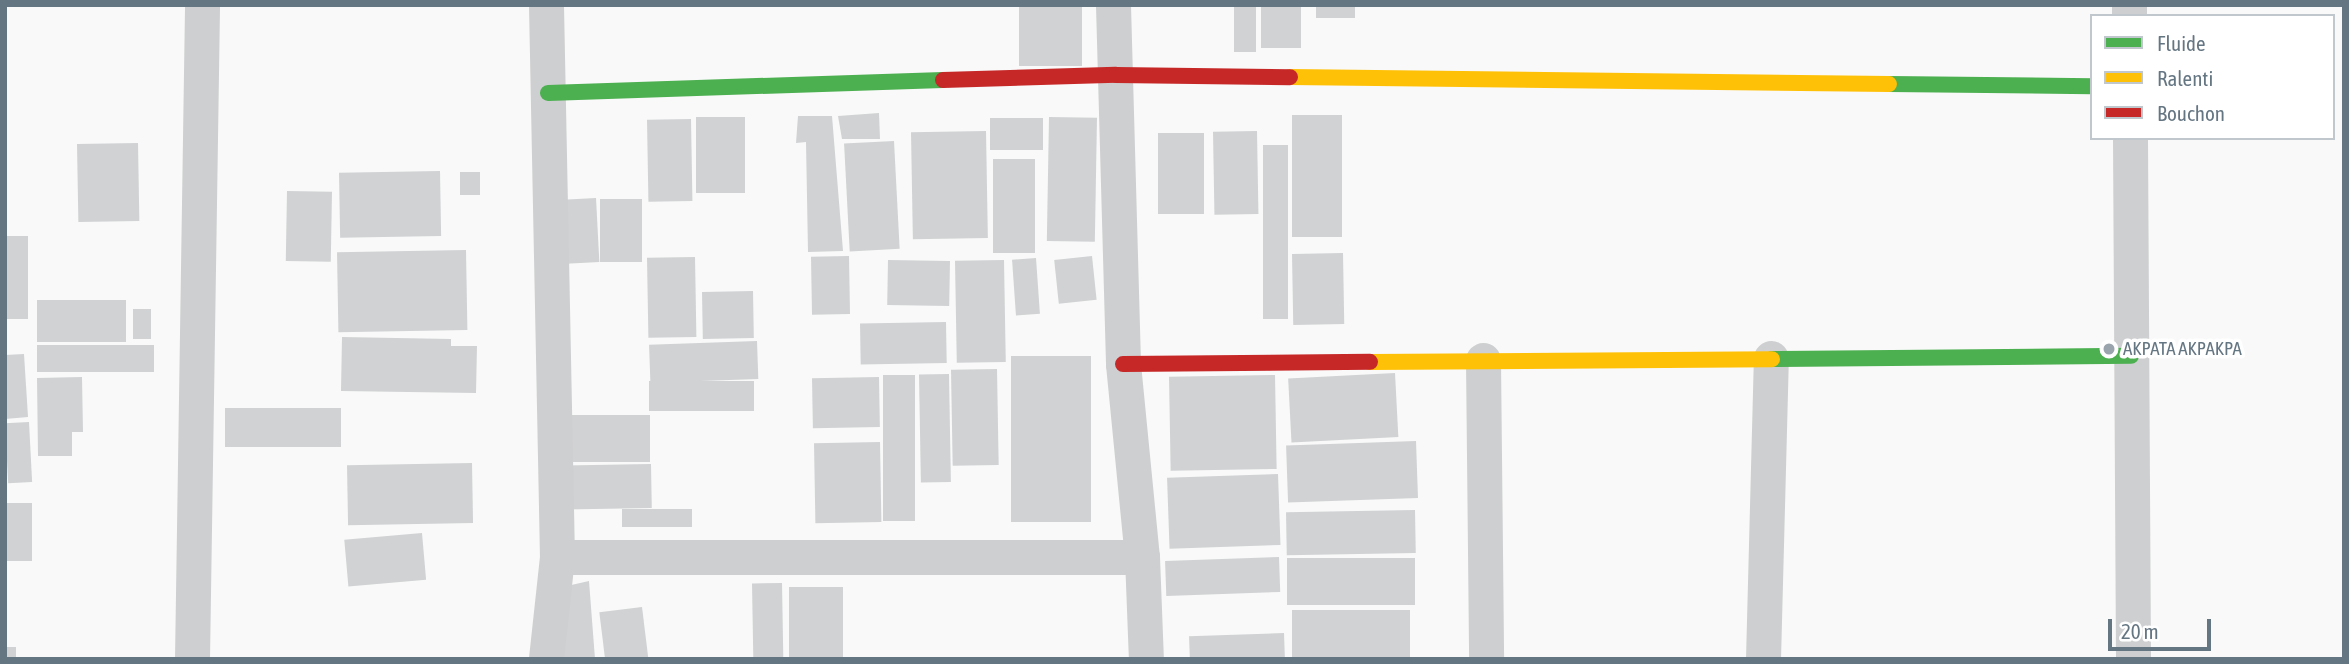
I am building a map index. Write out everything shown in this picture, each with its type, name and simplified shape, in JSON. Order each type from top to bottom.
[{"type":"street","points":[[192,659],[202,5]]},
{"type":"street","points":[[546,5],[557,557],[546,659]]},
{"type":"street","points":[[1114,5],[1123,364],[1142,557],[1146,659]]},
{"type":"street","points":[[548,93],[1116,75],[2090,86]]},
{"type":"street","points":[[2130,140],[2133,659]]},
{"type":"street","points":[[1123,364],[2131,356]]},
{"type":"street","points":[[1763,659],[1771,358]]},
{"type":"street","points":[[1483,360],[1486,659]]},
{"type":"street","points":[[557,557],[1142,557]]},
{"type":"building","points":[[1019,5],[1082,5],[1082,66],[1019,66]]},
{"type":"building","points":[[1234,5],[1256,5],[1256,52],[1234,52]]},
{"type":"building","points":[[1261,5],[1301,5],[1301,48],[1261,48]]},
{"type":"building","points":[[1316,5],[1355,5],[1355,18],[1316,18]]},
{"type":"building","points":[[879,113],[880,139],[842,139],[838,116]]},
{"type":"building","points":[[1292,115],[1342,115],[1342,237],[1292,237]]},
{"type":"building","points":[[798,116],[832,116],[843,251],[808,252],[806,142],[796,143]]},
{"type":"building","points":[[696,117],[745,117],[745,193],[696,193]]},
{"type":"building","points":[[1049,117],[1097,118],[1095,242],[1047,241]]},
{"type":"building","points":[[990,118],[1043,118],[1043,150],[990,150]]},
{"type":"building","points":[[691,119],[692,201],[648,202],[647,120]]},
{"type":"building","points":[[986,131],[988,238],[913,239],[911,132]]},
{"type":"building","points":[[1257,131],[1258,214],[1214,215],[1213,132]]},
{"type":"building","points":[[1158,133],[1204,133],[1204,214],[1158,214]]},
{"type":"building","points":[[894,141],[900,249],[850,251],[844,144]]},
{"type":"building","points":[[138,143],[139,221],[78,222],[77,144]]},
{"type":"building","points":[[1263,145],[1288,145],[1288,319],[1263,319]]},
{"type":"building","points":[[993,159],[1035,159],[1035,253],[993,253]]},
{"type":"building","points":[[440,171],[441,236],[340,238],[339,173]]},
{"type":"building","points":[[460,172],[480,172],[480,195],[460,195]]},
{"type":"building","points":[[287,191],[332,192],[331,262],[286,261]]},
{"type":"building","points":[[596,198],[599,262],[542,265],[539,201]]},
{"type":"building","points":[[600,199],[642,199],[642,262],[600,262]]},
{"type":"building","points":[[5,236],[28,236],[28,319],[5,319]]},
{"type":"building","points":[[466,250],[467,330],[338,332],[337,252]]},
{"type":"building","points":[[1343,253],[1344,324],[1293,325],[1292,254]]},
{"type":"building","points":[[849,256],[850,314],[812,315],[811,257]]},
{"type":"building","points":[[1092,256],[1097,300],[1059,304],[1054,260]]},
{"type":"building","points":[[695,257],[696,337],[648,338],[647,258]]},
{"type":"building","points":[[1036,258],[1040,314],[1016,316],[1012,260]]},
{"type":"building","points":[[888,260],[950,261],[949,306],[887,305]]},
{"type":"building","points":[[1004,260],[1006,362],[957,363],[955,261]]},
{"type":"building","points":[[753,291],[754,338],[703,339],[702,292]]},
{"type":"building","points":[[37,300],[126,300],[126,342],[37,342]]},
{"type":"building","points":[[133,309],[151,309],[151,339],[133,339]]},
{"type":"building","points":[[946,322],[947,363],[861,364],[860,324]]},
{"type":"building","points":[[342,337],[451,339],[451,346],[477,346],[476,393],[341,391]]},
{"type":"building","points":[[757,341],[758,379],[650,383],[649,345]]},
{"type":"building","points":[[37,345],[154,345],[154,372],[37,372]]},
{"type":"building","points":[[24,354],[28,417],[5,419],[5,355]]},
{"type":"building","points":[[1011,356],[1091,356],[1091,522],[1011,522]]},
{"type":"building","points":[[997,369],[999,465],[953,466],[951,370]]},
{"type":"building","points":[[1395,373],[1398,437],[1291,443],[1288,379]]},
{"type":"building","points":[[949,374],[951,482],[921,483],[919,375]]},
{"type":"building","points":[[883,375],[915,375],[915,521],[883,521]]},
{"type":"building","points":[[1275,375],[1277,469],[1171,471],[1169,377]]},
{"type":"building","points":[[82,377],[83,432],[72,432],[72,456],[38,456],[37,378]]},
{"type":"building","points":[[879,377],[880,427],[813,428],[812,378]]},
{"type":"building","points":[[649,381],[754,381],[754,411],[649,411]]},
{"type":"building","points":[[225,408],[341,408],[341,447],[225,447]]},
{"type":"building","points":[[544,415],[650,415],[650,462],[544,462]]},
{"type":"building","points":[[29,422],[32,482],[8,483],[5,423]]},
{"type":"building","points":[[1416,441],[1418,498],[1288,503],[1286,446]]},
{"type":"building","points":[[880,442],[881,522],[815,523],[814,443]]},
{"type":"building","points":[[472,463],[473,523],[348,525],[347,465]]},
{"type":"building","points":[[651,464],[652,508],[551,510],[550,466]]},
{"type":"building","points":[[1278,474],[1280,545],[1170,549],[1167,478]]},
{"type":"building","points":[[5,503],[32,503],[32,561],[5,561]]},
{"type":"building","points":[[622,509],[692,509],[692,527],[622,527]]},
{"type":"building","points":[[1415,510],[1416,553],[1287,555],[1286,512]]},
{"type":"building","points":[[422,533],[426,580],[348,587],[344,540]]},
{"type":"building","points":[[1279,557],[1280,592],[1166,596],[1165,561]]},
{"type":"building","points":[[1287,558],[1415,558],[1415,605],[1287,605]]},
{"type":"building","points":[[589,581],[595,659],[560,659],[558,588]]},
{"type":"building","points":[[782,583],[783,659],[753,659],[752,584]]},
{"type":"building","points":[[789,587],[843,587],[843,659],[789,659]]},
{"type":"building","points":[[642,607],[648,659],[605,659],[599,612]]},
{"type":"building","points":[[1292,610],[1410,610],[1410,659],[1292,659]]},
{"type":"building","points":[[1284,633],[1285,659],[1190,659],[1189,636]]},
{"type":"building","points":[[5,647],[16,647],[16,659],[5,659]]},
{"type":"traffic: fast","points":[[548,93],[943,80]]},
{"type":"traffic: fast","points":[[1889,84],[2090,86]]},
{"type":"traffic: fast","points":[[1772,359],[2131,356]]},
{"type":"traffic: slow","points":[[1290,77],[1889,84]]},
{"type":"traffic: slow","points":[[1370,362],[1772,359]]},
{"type":"traffic: jam","points":[[943,80],[1116,75],[1290,77]]},
{"type":"traffic: jam","points":[[1123,364],[1370,362]]},
{"type":"place","name":"AKPATA AKPAKPA","points":[[2109,349]]}]
